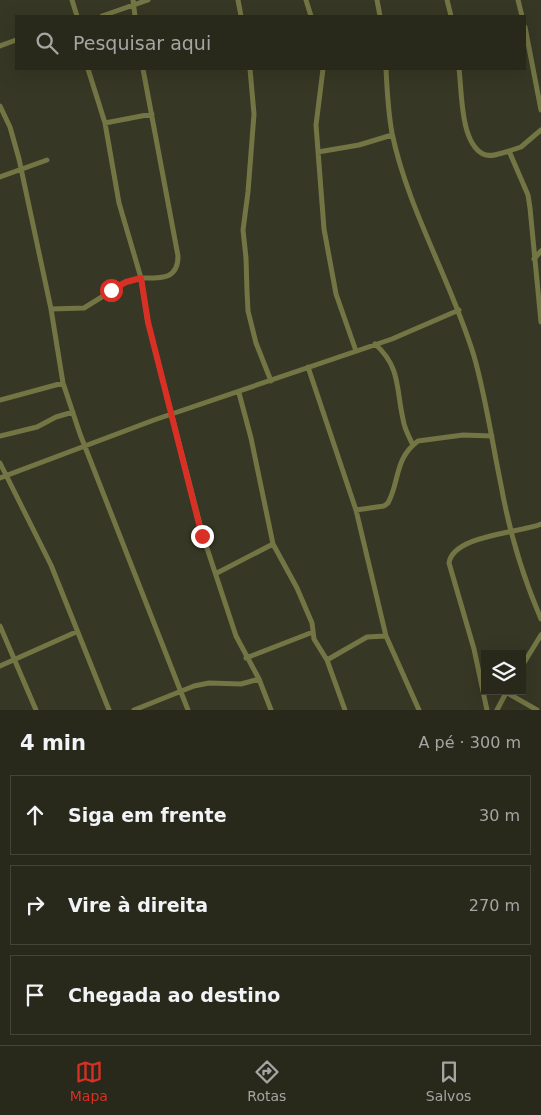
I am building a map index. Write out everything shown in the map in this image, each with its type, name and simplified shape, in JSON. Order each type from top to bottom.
[{"type":"street","points":[[72,0],[77,15]]},
{"type":"street","points":[[133,0],[135,15]]},
{"type":"street","points":[[105,15],[148,0]]},
{"type":"street","points":[[238,0],[241,15]]},
{"type":"street","points":[[306,0],[311,15]]},
{"type":"street","points":[[377,0],[380,15]]},
{"type":"street","points":[[447,0],[451,15]]},
{"type":"street","points":[[518,0],[522,15]]},
{"type":"street","points":[[526,32],[541,110]]},
{"type":"street","points":[[0,46],[15,40]]},
{"type":"street","points":[[88,70],[106,123],[119,203],[141,278],[148,322],[174,415],[202,536],[236,636],[246,658],[259,679],[271,710]]},
{"type":"street","points":[[51,309],[84,308],[126,282],[141,278],[169,276],[175,272],[178,266],[175,233],[143,70]]},
{"type":"street","points":[[250,70],[254,122],[248,198],[243,230],[248,311],[256,343],[271,381]]},
{"type":"street","points":[[323,70],[316,125],[324,229],[336,294],[356,351]]},
{"type":"street","points":[[386,70],[388,109],[392,135],[420,220],[458,310],[474,357],[492,436],[500,485],[512,531],[541,619]]},
{"type":"street","points":[[459,70],[463,114],[467,131],[475,146],[483,154],[494,155],[521,147],[541,130]]},
{"type":"street","points":[[0,106],[10,127],[21,171],[51,309],[63,383],[85,446],[188,710]]},
{"type":"street","points":[[106,123],[152,114]]},
{"type":"street","points":[[318,152],[359,145],[392,135]]},
{"type":"street","points":[[509,151],[528,195],[541,322]]},
{"type":"street","points":[[0,177],[21,171],[47,160]]},
{"type":"street","points":[[534,259],[541,251]]},
{"type":"street","points":[[3,477],[154,420],[239,393],[356,351],[458,310]]},
{"type":"street","points":[[375,344],[391,362],[401,398],[403,420],[413,445]]},
{"type":"street","points":[[308,367],[340,457],[356,510],[386,636],[419,710]]},
{"type":"street","points":[[0,400],[63,383]]},
{"type":"street","points":[[239,393],[251,438],[273,544],[297,588],[312,623],[312,632],[327,660],[345,710]]},
{"type":"street","points":[[0,436],[37,427],[56,417],[73,412]]},
{"type":"street","points":[[356,510],[384,506],[388,503],[399,466],[413,445],[425,439],[492,436]]},
{"type":"street","points":[[0,463],[3,477],[51,565],[76,632],[109,710]]},
{"type":"street","points":[[481,674],[449,563],[450,556],[456,550],[499,532],[524,531],[541,524]]},
{"type":"street","points":[[216,573],[273,544]]},
{"type":"street","points":[[0,626],[13,661],[36,710]]},
{"type":"street","points":[[0,666],[76,632]]},
{"type":"street","points":[[246,658],[312,632]]},
{"type":"street","points":[[526,659],[541,635]]},
{"type":"street","points":[[327,660],[367,637],[386,636]]},
{"type":"street","points":[[134,710],[181,691],[209,683],[231,685],[259,679]]},
{"type":"street","points":[[484,695],[486,710]]},
{"type":"street","points":[[497,710],[504,695]]},
{"type":"street","points":[[510,695],[537,710]]},
{"type":"route","points":[[111,290],[126,282],[141,278],[148,322],[158,364],[174,415],[202,536]]}]
